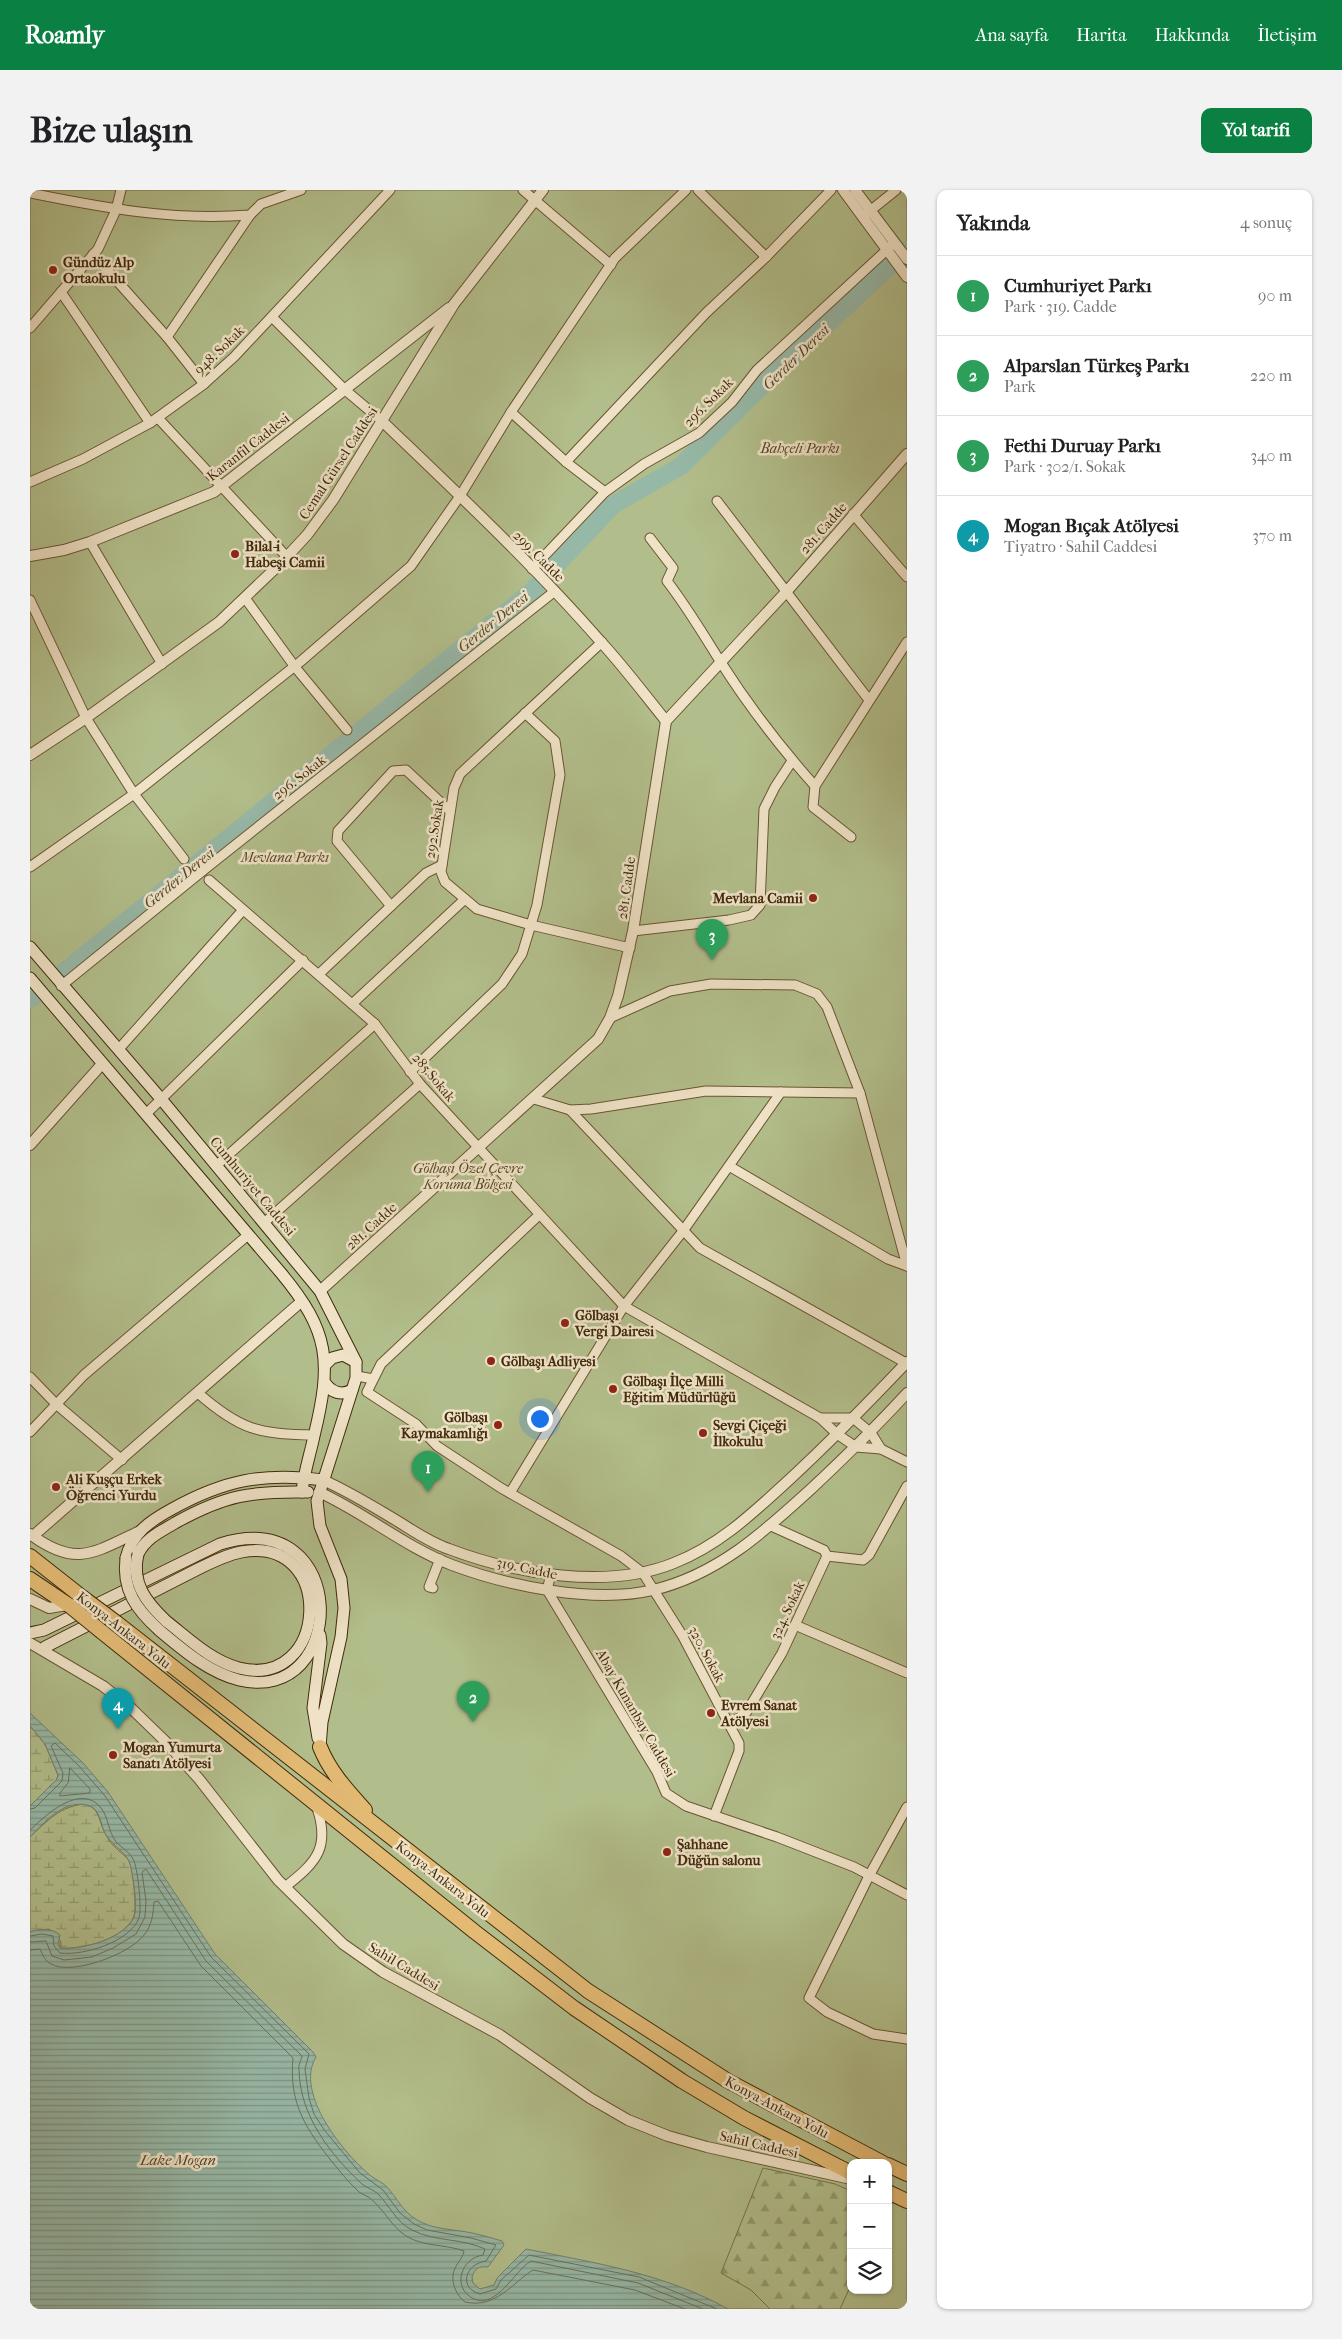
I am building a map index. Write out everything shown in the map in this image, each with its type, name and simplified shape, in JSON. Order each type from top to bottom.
[{"type":"highway","name":"Konya-Ankara Yolu","points":[[30,1556],[588,1991],[728,2081],[875,2159]]},
{"type":"highway","points":[[30,1579],[102,1632],[316,1805],[574,2008],[651,2062],[744,2118],[847,2171]]},
{"type":"highway","points":[[320,1747],[325,1760],[336,1777],[386,1835]]},
{"type":"highway","points":[[892,2167],[907,2174]]},
{"type":"highway","points":[[892,2194],[907,2201]]},
{"type":"main road","name":"Cumhuriyet Caddesi","points":[[30,947],[61,986],[217,1165],[320,1291],[356,1362],[357,1376],[319,1492]]},
{"type":"main road","points":[[30,978],[248,1235],[302,1301],[318,1328],[325,1365],[325,1383],[303,1477],[302,1492]]},
{"type":"main road","points":[[325,1365],[332,1358],[343,1356],[356,1362]]},
{"type":"main road","points":[[325,1383],[334,1392],[345,1393],[352,1390]]},
{"type":"main road","name":"319. Cadde","points":[[36,1646],[198,1569],[220,1558],[241,1552],[261,1552],[286,1560],[299,1572],[310,1598],[311,1615],[308,1629],[297,1650],[279,1665],[261,1670],[240,1668],[220,1660],[140,1611],[130,1596],[125,1577],[126,1558],[131,1542],[140,1531],[168,1511],[219,1486],[262,1477],[303,1477],[324,1480]]},
{"type":"main road","name":"319. Cadde","points":[[30,1633],[44,1630],[220,1544],[241,1539],[266,1540],[295,1551],[308,1564],[320,1595],[319,1631],[310,1652],[295,1669],[284,1676],[262,1682],[240,1680],[218,1672],[191,1656],[162,1625],[138,1586],[136,1571],[138,1554],[149,1539],[218,1501],[258,1492],[319,1492]]},
{"type":"main road","points":[[319,1492],[318,1516],[323,1535],[339,1569],[344,1608],[342,1637],[322,1722],[320,1747]]},
{"type":"main road","points":[[319,1631],[321,1643],[312,1708],[320,1747]]},
{"type":"street","points":[[30,328],[98,249],[116,210],[121,190]]},
{"type":"street","points":[[167,337],[250,215],[261,204],[301,190]]},
{"type":"street","name":"948. Sokak","points":[[30,482],[83,459],[154,421],[204,384],[234,358],[390,190]]},
{"type":"street","points":[[523,190],[611,265]]},
{"type":"street","name":"Cemal Gürsel Caddesi","points":[[30,755],[86,718],[219,622],[287,557],[307,535],[333,500],[454,304],[543,190]]},
{"type":"street","points":[[30,867],[134,794],[295,666],[411,566],[460,496],[511,412],[611,265],[686,190]]},
{"type":"street","points":[[698,190],[766,257]]},
{"type":"street","points":[[566,462],[706,313],[766,257],[831,190]]},
{"type":"street","points":[[843,190],[897,245],[907,259]]},
{"type":"street","points":[[855,190],[889,254],[907,277]]},
{"type":"street","points":[[867,214],[896,190]]},
{"type":"street","points":[[30,193],[116,210],[216,218],[250,215]]},
{"type":"street","name":"296. Sokak","points":[[533,570],[605,492],[644,464],[699,433],[732,402],[757,370],[897,245]]},
{"type":"street","points":[[93,254],[167,337],[204,384]]},
{"type":"street","points":[[61,292],[154,421],[222,486],[287,557]]},
{"type":"street","name":"Karanfil Caddesi","points":[[30,556],[45,555],[90,542],[203,498],[222,486],[454,304]]},
{"type":"street","points":[[272,317],[344,389],[382,421]]},
{"type":"street","points":[[511,412],[566,462],[605,492]]},
{"type":"street","name":"299. Cadde","points":[[382,421],[555,592],[602,642],[666,721]]},
{"type":"street","name":"281. Cadde","points":[[320,1291],[598,1039],[610,1018],[618,996],[630,948],[666,721],[787,591],[907,454]]},
{"type":"street","points":[[717,501],[869,700]]},
{"type":"street","points":[[854,514],[907,577]]},
{"type":"street","points":[[650,538],[673,568],[667,581],[689,610],[721,663],[792,761],[815,786]]},
{"type":"street","points":[[90,542],[162,664]]},
{"type":"street","name":"296. Sokak","points":[[61,986],[205,868],[555,592]]},
{"type":"street","points":[[245,598],[295,666],[347,730]]},
{"type":"street","points":[[30,601],[86,718],[134,794],[184,859]]},
{"type":"street","name":"292.Sokak","points":[[602,642],[460,774],[454,788],[441,872],[445,882],[477,910],[531,925],[630,948]]},
{"type":"street","points":[[851,837],[812,806],[815,786],[907,642]]},
{"type":"street","points":[[410,1072],[502,984],[522,954],[537,905],[560,775],[555,741],[525,714]]},
{"type":"street","points":[[633,931],[729,920],[751,915],[760,905],[764,809],[775,787],[792,761]]},
{"type":"street","points":[[391,906],[337,841],[338,831],[392,770],[397,769],[406,770],[450,811]]},
{"type":"street","points":[[319,974],[426,873],[442,864]]},
{"type":"street","name":"285.Sokak","points":[[209,880],[375,1024],[420,1084],[624,1306],[820,1418],[837,1434],[856,1447]]},
{"type":"street","points":[[352,1004],[465,899]]},
{"type":"street","points":[[118,1050],[243,910]]},
{"type":"street","points":[[146,1114],[303,960]]},
{"type":"street","points":[[610,1018],[670,991],[711,984],[795,985],[807,988],[817,994],[826,1007],[860,1093],[907,1266]]},
{"type":"street","points":[[217,1165],[375,1024]]},
{"type":"street","points":[[30,1145],[102,1064]]},
{"type":"street","points":[[265,1222],[420,1084]]},
{"type":"street","points":[[534,1099],[570,1110],[591,1109],[706,1091],[860,1093]]},
{"type":"street","points":[[510,1492],[624,1306],[684,1231],[781,1092]]},
{"type":"street","points":[[570,1110],[700,1248],[906,1362]]},
{"type":"street","points":[[729,1166],[888,1258],[907,1266]]},
{"type":"street","points":[[357,1376],[374,1379],[381,1364],[539,1215]]},
{"type":"street","points":[[30,1432],[84,1375],[248,1235]]},
{"type":"street","points":[[31,1535],[122,1460],[302,1301]]},
{"type":"street","name":"319. Cadde","points":[[324,1480],[350,1492],[422,1536],[448,1549],[494,1563],[551,1574],[603,1577],[643,1573],[673,1564],[702,1551],[725,1536],[770,1498],[837,1434],[906,1362]]},
{"type":"street","points":[[30,1377],[56,1404],[122,1460]]},
{"type":"street","name":"320. Sokak","points":[[374,1379],[367,1392],[416,1424],[437,1446],[510,1492],[622,1556],[643,1573],[654,1589],[740,1743],[739,1751],[714,1816]]},
{"type":"street","name":"319. Cadde","points":[[319,1492],[344,1503],[440,1560],[467,1570],[547,1590],[578,1594],[607,1594],[654,1589],[680,1581],[717,1564],[743,1548],[771,1526],[871,1433],[907,1393]]},
{"type":"street","points":[[198,1394],[231,1420],[256,1431],[290,1435],[314,1435]]},
{"type":"street","points":[[820,1418],[853,1418],[871,1433],[881,1449]]},
{"type":"street","points":[[856,1447],[881,1449],[907,1462]]},
{"type":"street","points":[[771,1526],[824,1550],[827,1556],[863,1560],[869,1555],[907,1486]]},
{"type":"street","name":"319. Cadde","points":[[31,1535],[47,1547],[62,1554],[76,1556],[94,1552],[140,1531]]},
{"type":"street","name":"324. Sokak","points":[[730,1724],[746,1713],[782,1653],[827,1556]]},
{"type":"street","points":[[433,1588],[430,1586],[440,1560]]},
{"type":"street","points":[[547,1590],[551,1574]]},
{"type":"street","name":"Abay Kunanbay Caddesi","points":[[547,1590],[657,1772],[666,1793],[686,1806],[777,1836],[854,1867],[907,1895]]},
{"type":"street","points":[[30,1599],[49,1608],[68,1606]]},
{"type":"street","points":[[795,1625],[907,1673]]},
{"type":"street","name":"Sahil Caddesi","points":[[36,1646],[116,1696],[165,1741],[199,1779],[262,1863],[285,1888],[343,1944],[400,1983],[500,2035],[590,2098],[619,2115],[681,2140],[847,2178]]},
{"type":"street","points":[[285,1888],[315,1860],[323,1840],[322,1823],[316,1805]]},
{"type":"street","points":[[907,1807],[869,1876],[809,1998],[827,2012],[874,2034],[907,2039]]},
{"type":"green space","name":"Gölbaşı Özel Çevre Koruma Bölgesi","points":[[30,190],[907,190],[907,2309],[30,2309]]},
{"type":"green space","points":[[30,1726],[45,1744],[58,1775],[57,1779],[30,1806]]},
{"type":"green space","points":[[85,1804],[97,1812],[110,1842],[130,1863],[135,1912],[129,1924],[113,1937],[91,1945],[60,1948],[60,1940],[49,1929],[30,1932],[30,1837],[54,1815],[76,1805]]},
{"type":"green space","points":[[763,2168],[835,2184],[847,2189],[847,2294],[840,2309],[770,2309],[751,2290],[721,2273]]},
{"type":"water","name":"Lake Mogan","points":[[30,1713],[83,1763],[108,1792],[215,1954],[313,2052],[316,2057],[311,2072],[312,2088],[317,2105],[325,2122],[348,2153],[371,2176],[387,2187],[404,2209],[417,2220],[437,2227],[472,2233],[502,2241],[504,2245],[488,2267],[478,2268],[473,2274],[473,2283],[480,2289],[494,2285],[497,2278],[526,2249],[655,2278],[704,2297],[728,2309],[30,2309],[30,1932],[46,1929],[57,1933],[60,1935],[58,1944],[60,1948],[79,1947],[102,1942],[129,1925],[134,1917],[135,1899],[134,1883],[128,1860],[106,1835],[98,1813],[92,1807],[78,1804],[62,1809],[48,1819],[30,1837],[30,1806],[57,1779],[58,1775],[45,1744],[30,1726]]},
{"type":"waterway","name":"Gerder Deresi","points":[[60,975],[532,591],[613,505],[681,466],[779,369],[907,250]]},
{"type":"waterway","name":"Gerder Deresi","points":[[30,999],[36,994]]},
{"type":"place","name":"Gündüz Alp Ortaokulu","points":[[53,270]]},
{"type":"place","name":"Bilal-i Habeşi Camii","points":[[235,554]]},
{"type":"place","name":"Mevlana Camii","points":[[813,898]]},
{"type":"place","name":"Fethi Duruay Parkı","points":[[712,960]]},
{"type":"place","name":"Gölbaşı Vergi Dairesi","points":[[565,1323]]},
{"type":"place","name":"Gölbaşı Adliyesi","points":[[491,1361]]},
{"type":"place","name":"Gölbaşı İlçe Milli Eğitim Müdürlüğü","points":[[613,1389]]},
{"type":"place","name":"Gölbaşı Kaymakamlığı","points":[[498,1425]]},
{"type":"place","name":"Sevgi Çiçeği İlkokulu","points":[[703,1433]]},
{"type":"place","name":"Ali Kuşçu Erkek Öğrenci Yurdu","points":[[56,1487]]},
{"type":"place","name":"Cumhuriyet Parkı","points":[[428,1492]]},
{"type":"place","name":"Evrem Sanat Atölyesi","points":[[711,1713]]},
{"type":"place","name":"Alparslan Türkeş Parkı","points":[[473,1722]]},
{"type":"place","name":"Mogan Bıçak Atölyesi","points":[[118,1729]]},
{"type":"place","name":"Mogan Yumurta Sanatı Atölyesi","points":[[113,1755]]},
{"type":"place","name":"Şahhane Düğün salonu","points":[[667,1852]]},
{"type":"park label","name":"Bahçeli Parkı","points":[[800,448]]},
{"type":"park label","name":"Mevlana Parkı","points":[[285,857]]}]
